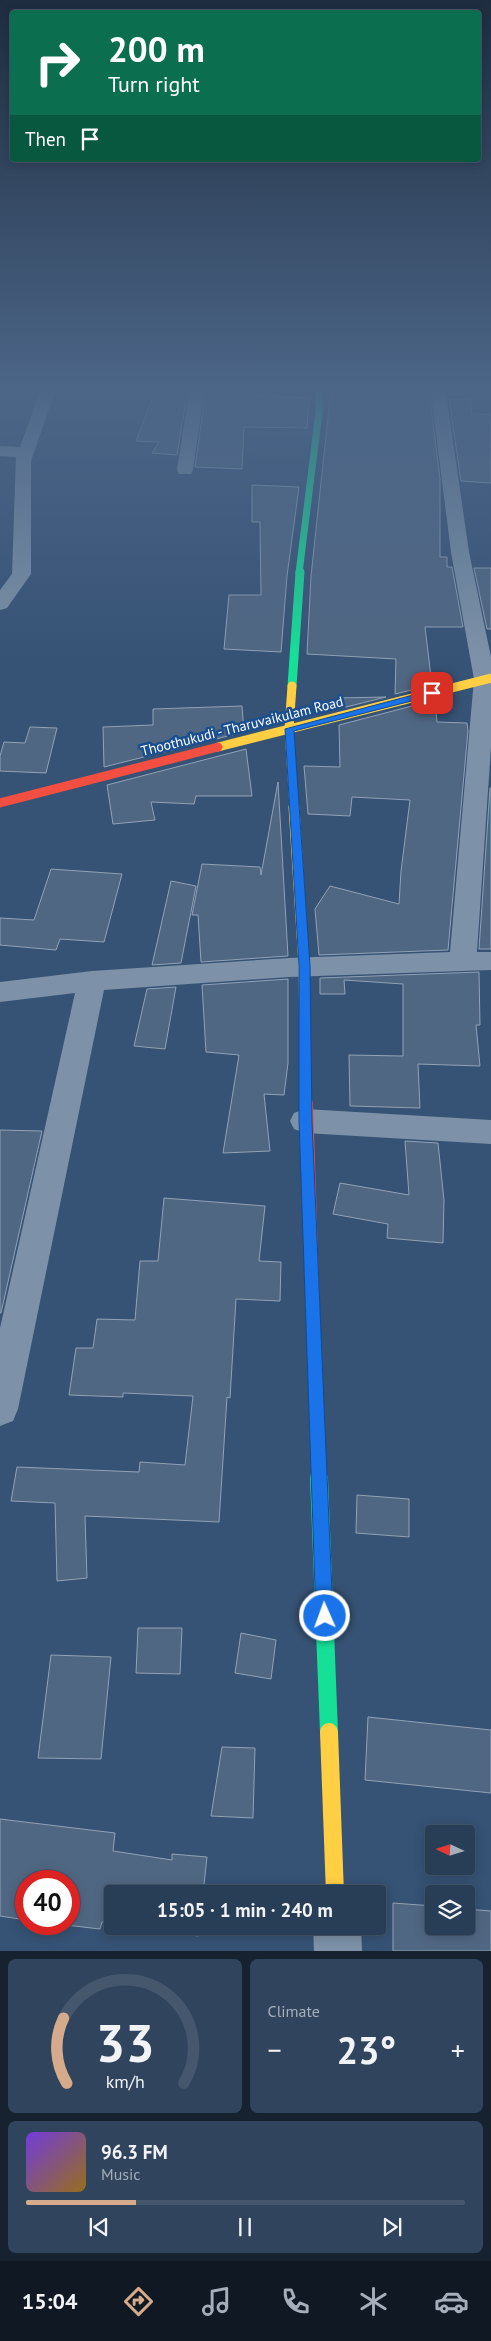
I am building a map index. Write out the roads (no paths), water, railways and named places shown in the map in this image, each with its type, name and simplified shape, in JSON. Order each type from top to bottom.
[{"type":"street","points":[[0,604],[20,574],[23,477]]},
{"type":"street","points":[[311,477],[299,576],[290,729],[304,966],[306,1121],[335,1885]]},
{"type":"street","points":[[450,477],[460,552],[488,679],[463,960]]},
{"type":"street","name":"Thoothukudi - Tharuvaikulam Road","points":[[0,803],[488,679]]},
{"type":"street","points":[[0,992],[92,980],[304,966],[463,960],[491,961]]},
{"type":"street","points":[[0,1409],[92,980]]},
{"type":"street","points":[[306,1121],[491,1132]]},
{"type":"street","points":[[337,1935],[338,1951]]}]
